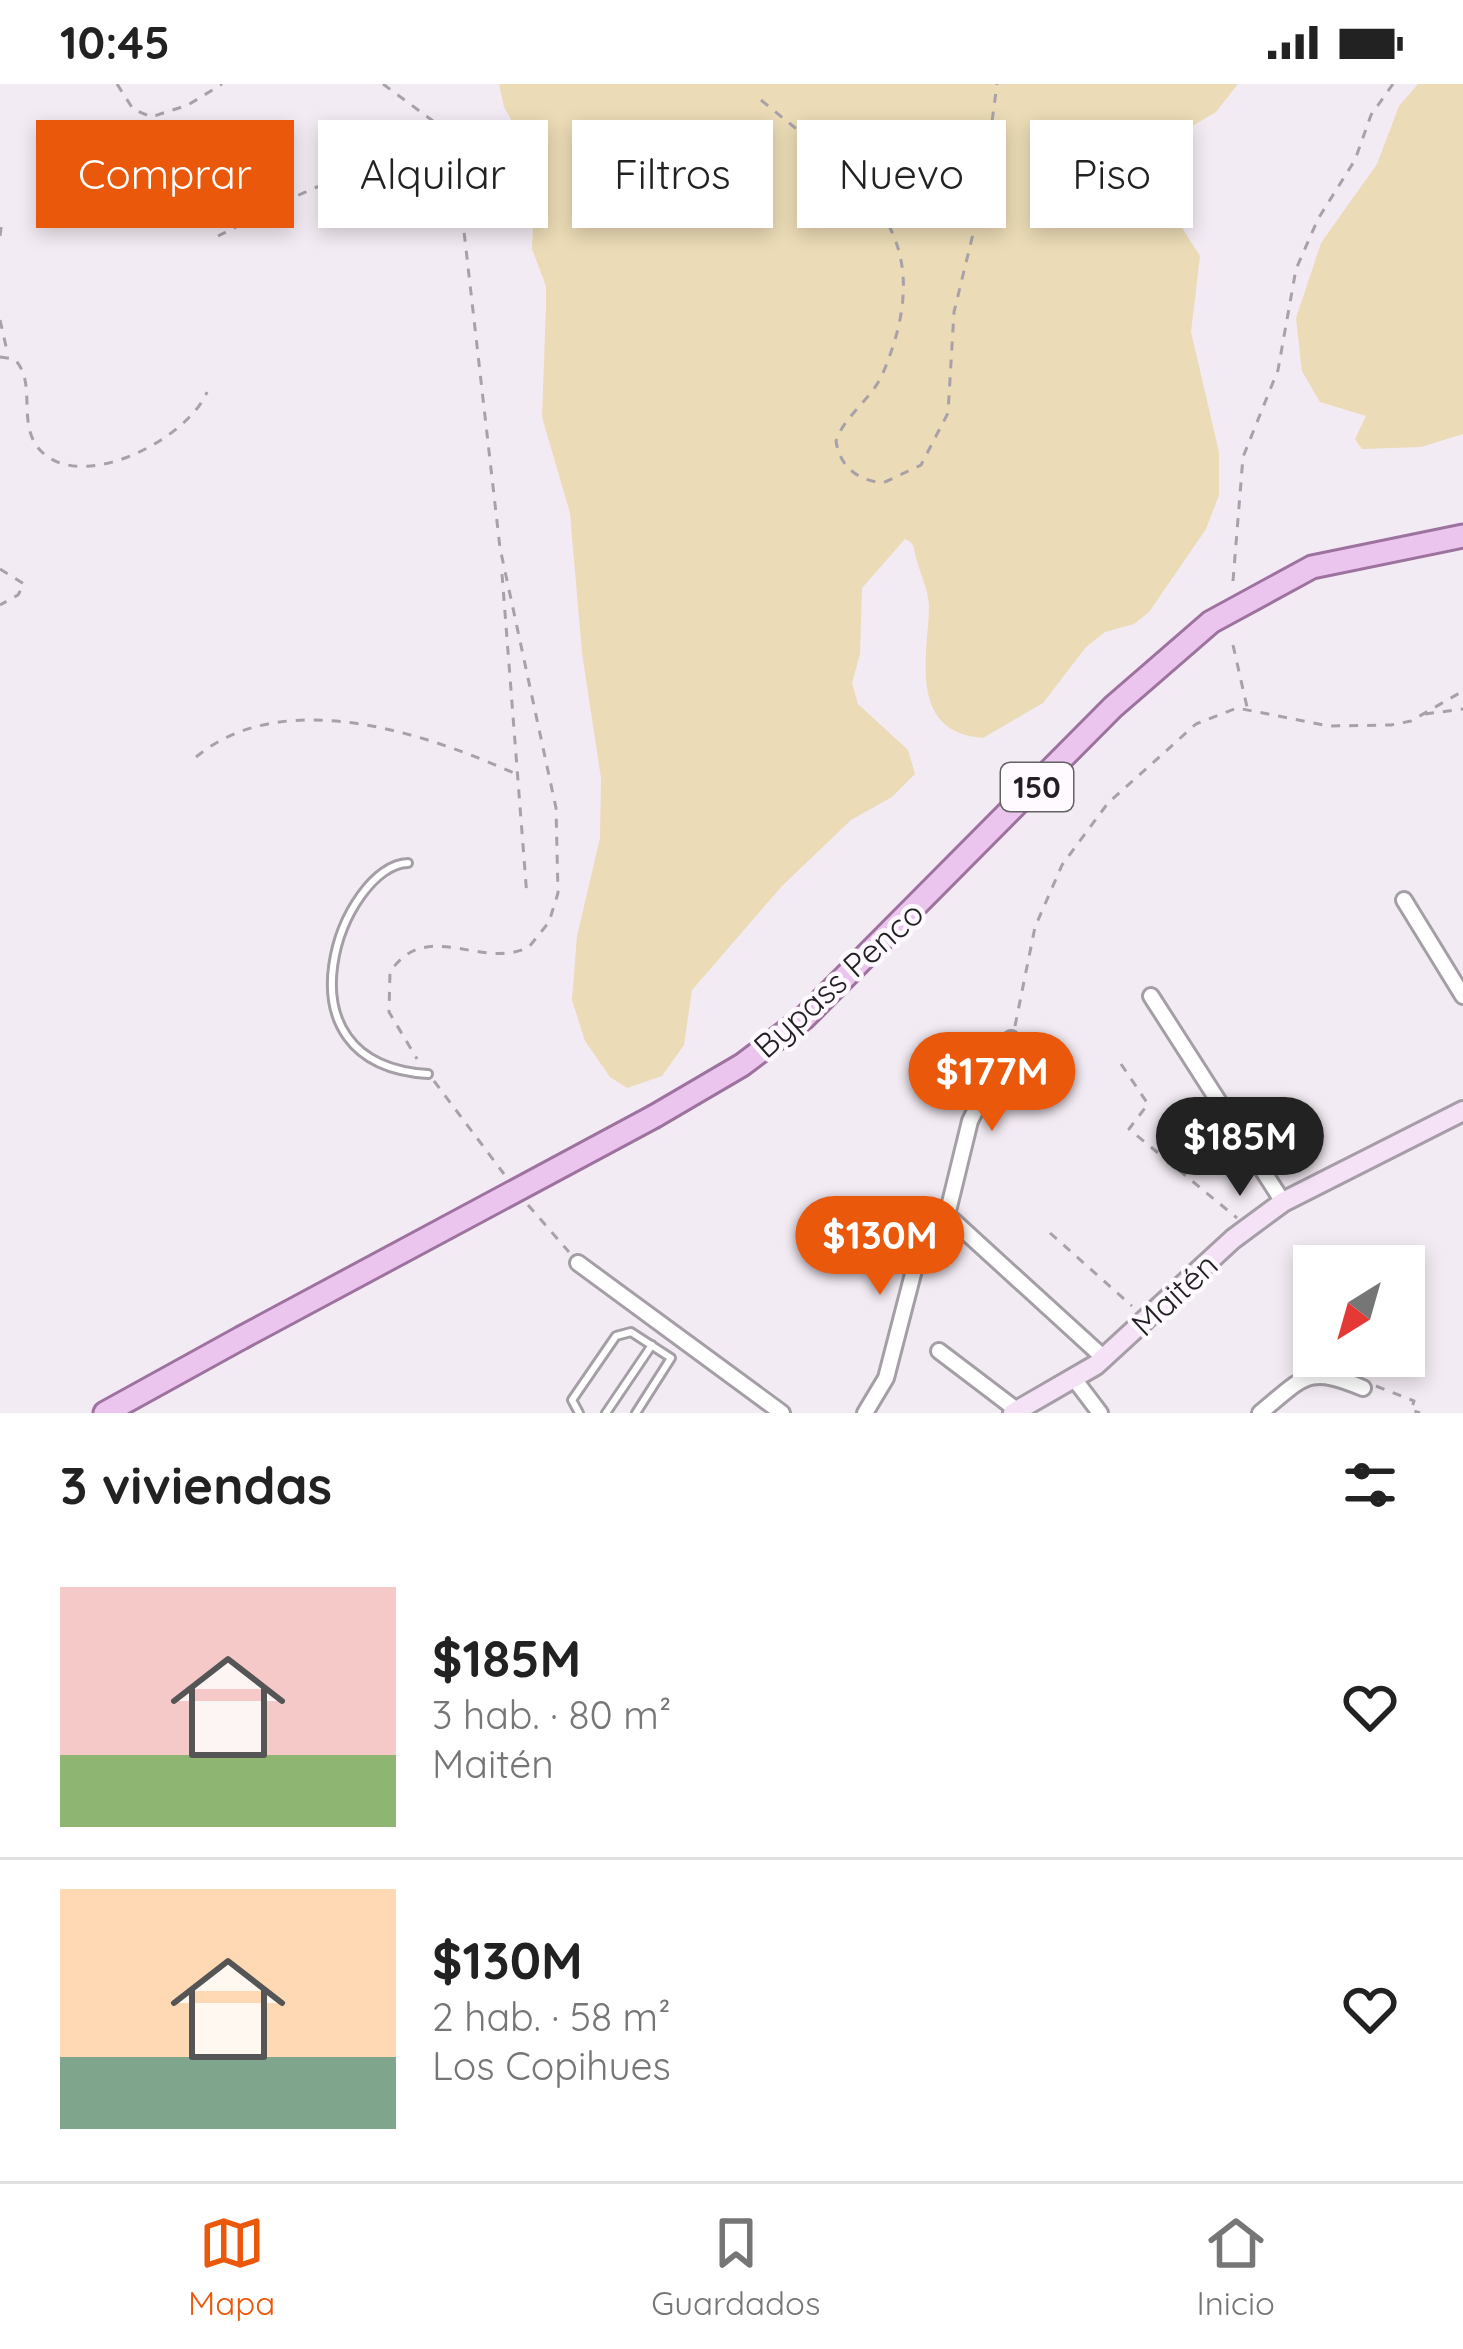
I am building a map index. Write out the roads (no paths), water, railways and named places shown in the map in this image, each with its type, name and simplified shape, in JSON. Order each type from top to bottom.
[{"type":"main road","name":"Bypass Penco","points":[[105,1413],[742,1065],[804,1018],[1113,707],[1211,622],[1312,567],[1462,536]]},
{"type":"main road","name":"Maitén","points":[[1016,1412],[1105,1359],[1247,1227],[1283,1202],[1463,1111]]},
{"type":"street","points":[[1404,901],[1463,996]]},
{"type":"street","points":[[1151,996],[1283,1202]]},
{"type":"street","points":[[865,1413],[890,1368],[914,1270],[946,1214],[963,1140],[1010,1039]]},
{"type":"street","points":[[946,1214],[1105,1359]]},
{"type":"street","points":[[578,1263],[782,1413]]},
{"type":"street","points":[[939,1351],[1016,1412]]},
{"type":"street","points":[[1260,1413],[1310,1373],[1327,1373],[1364,1388]]},
{"type":"street","points":[[1075,1380],[1100,1413]]},
{"type":"lane","points":[[408,863],[384,869],[358,903],[339,944],[332,990],[336,1015],[352,1046],[383,1066],[428,1074]]},
{"type":"lane","points":[[579,1413],[572,1400],[616,1336],[631,1332],[671,1360],[635,1413]]},
{"type":"lane","points":[[606,1413],[652,1345]]}]
